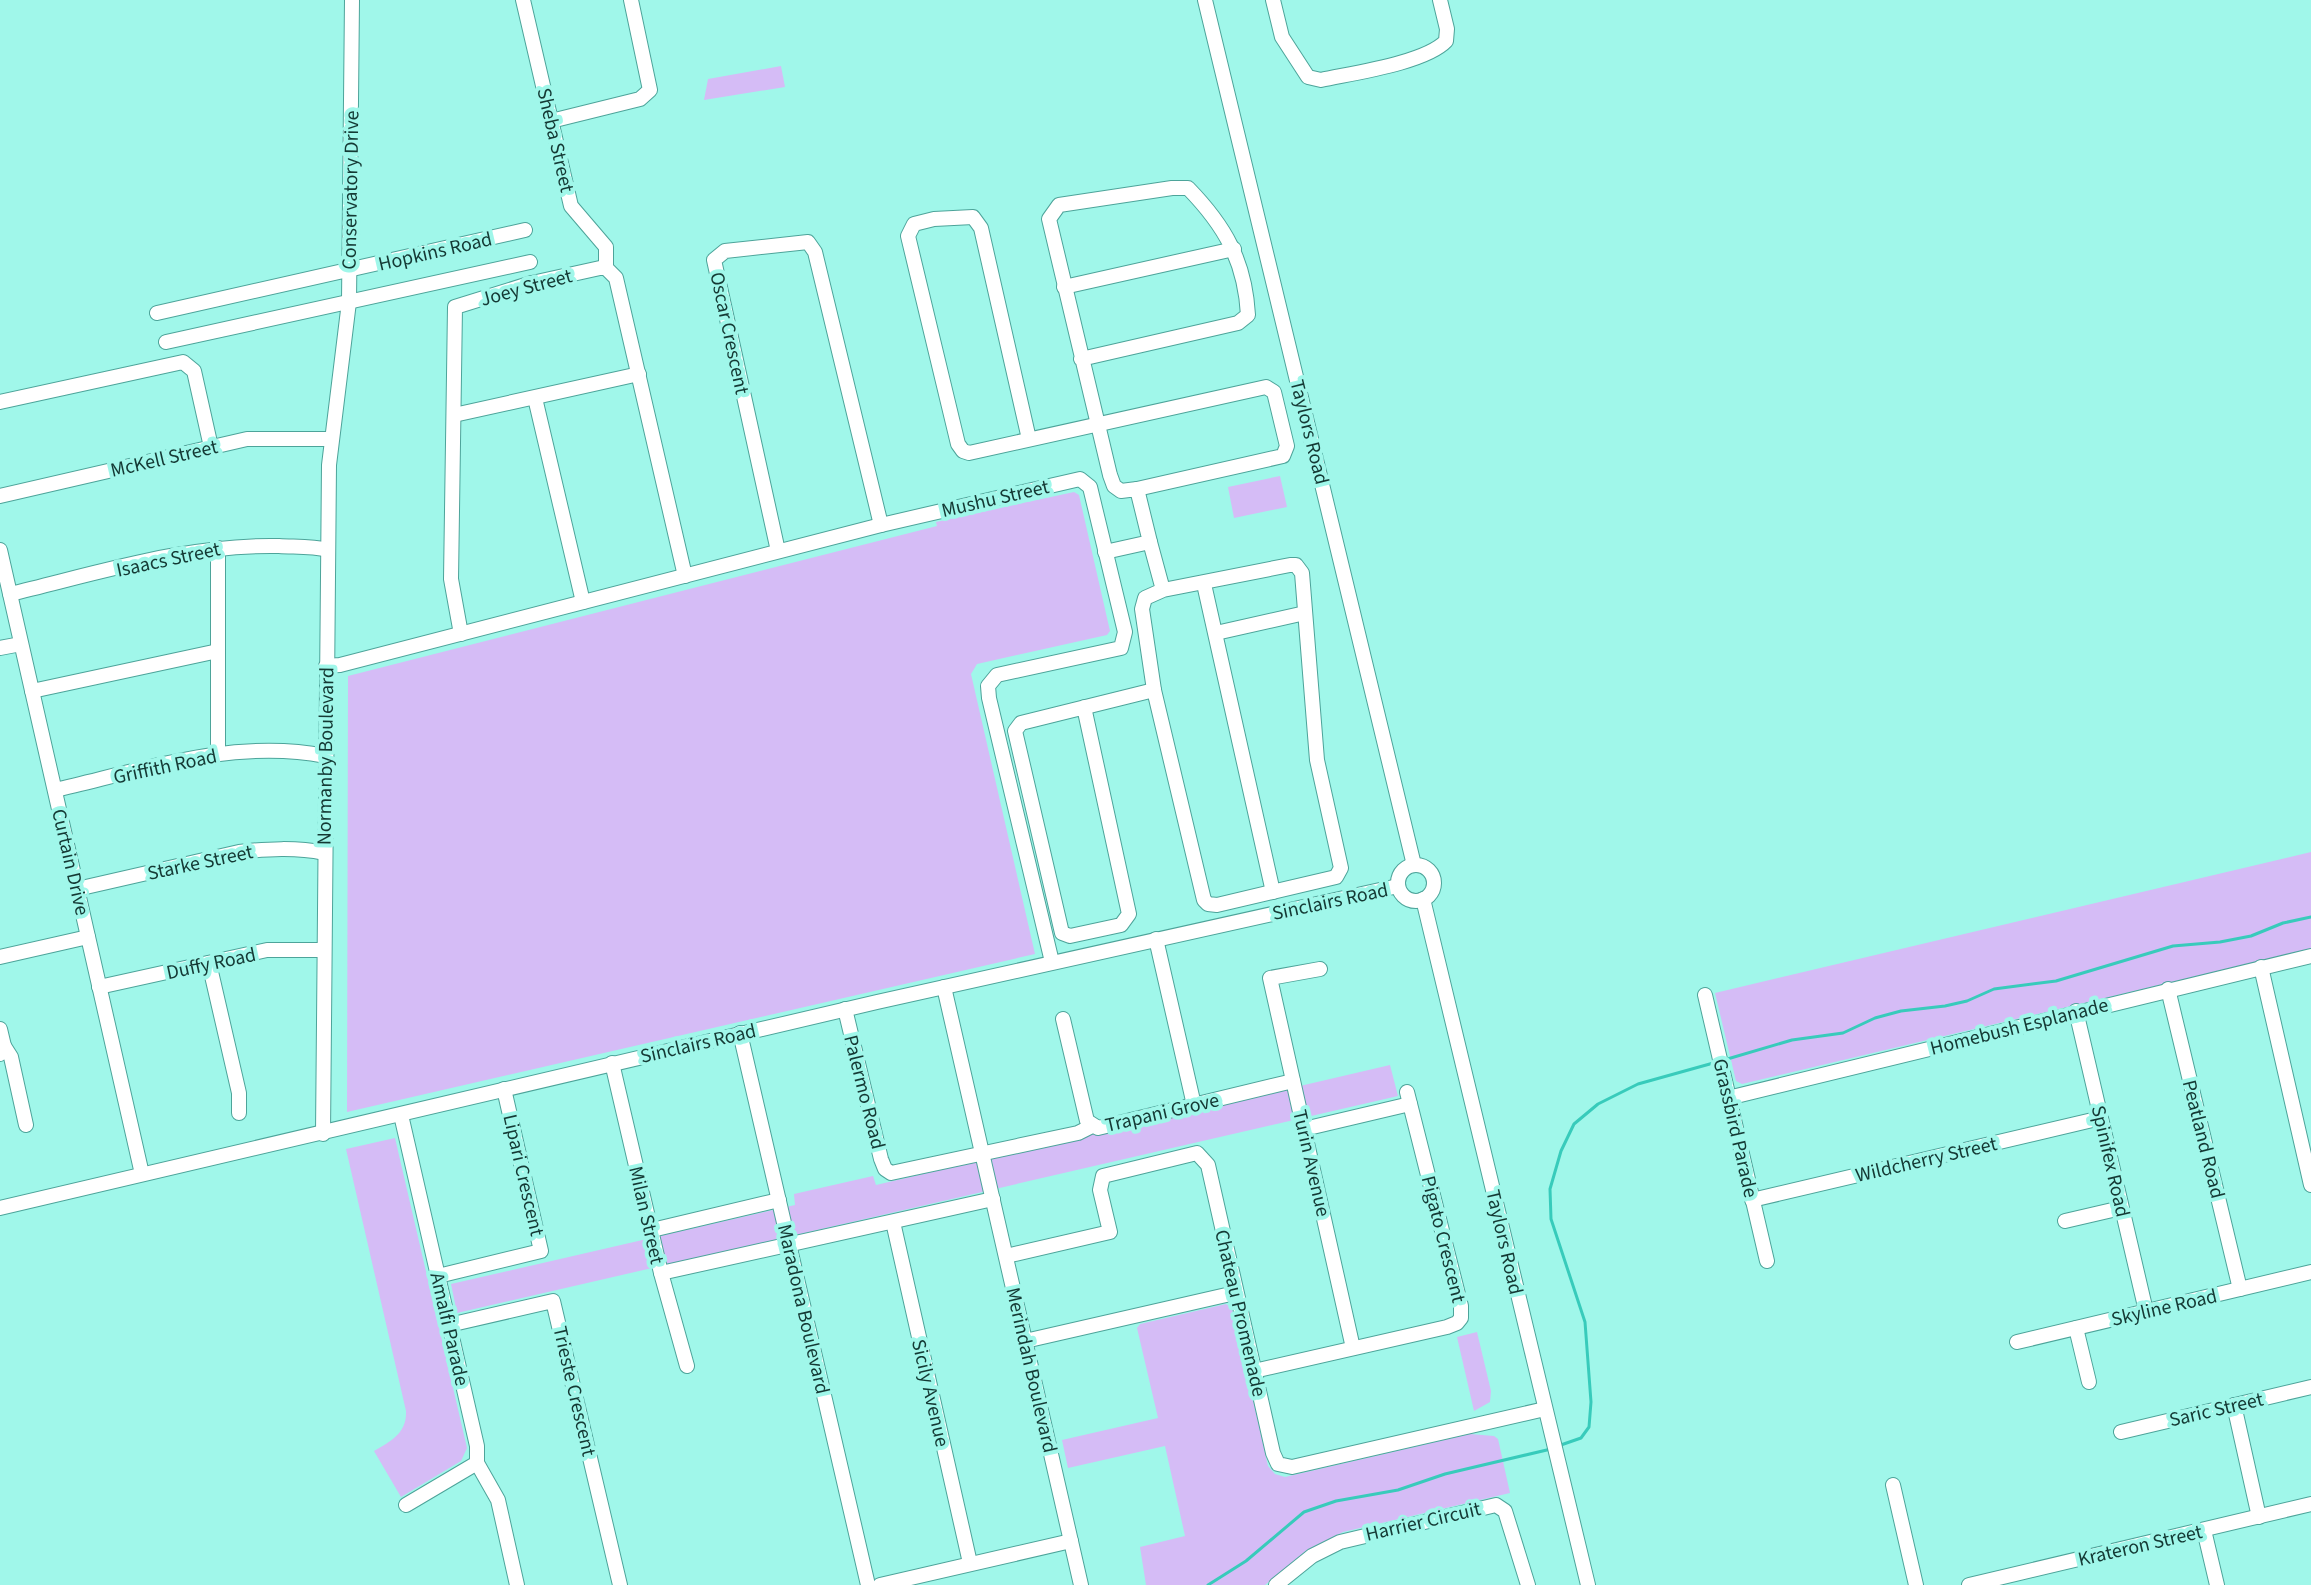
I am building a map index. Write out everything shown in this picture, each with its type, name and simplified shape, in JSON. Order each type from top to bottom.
[{"type":"street","name":"Conservatory Drive","points":[[340,379],[349,302],[352,0]]},
{"type":"street","name":"Sheba Street","points":[[523,0],[571,206],[606,247],[606,268]]},
{"type":"street","points":[[551,121],[646,96],[650,90],[631,0]]},
{"type":"street","name":"Taylors Road","points":[[1205,0],[1414,865]]},
{"type":"street","points":[[1273,0],[1282,37],[1308,77],[1321,80],[1402,62],[1439,49],[1446,41],[1447,29],[1440,0]]},
{"type":"street","points":[[1029,439],[981,228],[973,217],[934,219],[914,224],[908,236],[958,444],[963,451],[969,453],[1098,425],[1266,387],[1274,392],[1287,446],[1283,456],[1137,489],[1121,491],[1114,486],[1098,425],[1081,359],[1049,219],[1059,205],[1188,188],[1216,221],[1234,249],[1247,296],[1248,315],[1238,323],[1081,359]]},
{"type":"street","name":"Hopkins Road","points":[[157,313],[525,230]]},
{"type":"street","name":"Oscar Crescent","points":[[778,551],[714,260],[725,251],[808,242],[815,252],[881,525]]},
{"type":"street","points":[[1064,287],[1234,249]]},
{"type":"street","name":"Hopkins Road","points":[[166,342],[530,262]]},
{"type":"street","points":[[606,268],[616,278],[685,576]]},
{"type":"street","name":"Joey Street","points":[[461,634],[451,579],[455,307],[532,283],[606,268]]},
{"type":"street","points":[[0,402],[183,362],[194,371],[211,447]]},
{"type":"street","points":[[454,415],[639,374]]},
{"type":"street","name":"Normanby Boulevard","points":[[323,1134],[330,439],[340,379]]},
{"type":"street","points":[[535,398],[583,602]]},
{"type":"street","name":"McKell Street","points":[[0,496],[247,439],[330,439]]},
{"type":"street","name":"Mushu Street","points":[[326,666],[340,665],[881,525],[1080,479],[1090,487],[1125,632],[1121,648],[997,675],[988,686],[1052,962]]},
{"type":"street","points":[[1137,489],[1163,590]]},
{"type":"street","points":[[1105,552],[1150,542]]},
{"type":"street","name":"Isaacs Street","points":[[10,594],[238,545],[328,550]]},
{"type":"street","points":[[218,548],[218,753]]},
{"type":"street","name":"Curtain Drive","points":[[0,550],[142,1174]]},
{"type":"street","points":[[1296,565],[1304,578],[1320,775],[1341,868],[1340,873],[1331,879],[1217,905],[1204,900],[1154,690],[1142,604],[1150,595],[1163,590],[1296,565]]},
{"type":"street","points":[[1204,584],[1273,892]]},
{"type":"street","points":[[1216,633],[1305,613]]},
{"type":"street","points":[[0,648],[21,644]]},
{"type":"street","points":[[32,691],[218,651]]},
{"type":"street","points":[[1084,707],[1129,914],[1121,925],[1070,936],[1062,933],[1015,731],[1021,723],[1084,707],[1154,690]]},
{"type":"street","name":"Griffith Road","points":[[55,790],[218,753],[309,753],[325,756]]},
{"type":"street","name":"Starke Street","points":[[77,889],[239,852],[265,849],[324,853]]},
{"type":"street","points":[[1414,865],[1424,867],[1433,879],[1432,891],[1423,899],[1409,900],[1398,886],[1403,869],[1414,865]]},
{"type":"street","name":"Sinclairs Road","points":[[0,1208],[740,1033],[1398,886]]},
{"type":"street","name":"Taylors Road","points":[[1423,899],[1588,1585]]},
{"type":"street","points":[[0,957],[88,937]]},
{"type":"street","points":[[1156,939],[1194,1105]]},
{"type":"street","name":"Duffy Road","points":[[99,987],[267,950],[323,950]]},
{"type":"street","name":"Homebush Esplanade","points":[[1728,1098],[2311,956]]},
{"type":"street","points":[[209,963],[239,1093],[239,1113]]},
{"type":"street","points":[[2261,967],[2311,1185]]},
{"type":"street","name":"Turin Avenue","points":[[1320,969],[1270,978],[1353,1348]]},
{"type":"street","name":"Merindah Boulevard","points":[[944,987],[1081,1585]]},
{"type":"street","name":"Peatland Road","points":[[2168,989],[2240,1289]]},
{"type":"street","name":"Grassbird Parade","points":[[1705,995],[1767,1261]]},
{"type":"street","name":"Palermo Road","points":[[845,1009],[885,1169],[891,1173],[983,1154]]},
{"type":"street","name":"Spinifex Road","points":[[2076,1011],[2146,1311]]},
{"type":"street","name":"Trapani Grove","points":[[1063,1019],[1087,1121],[1098,1128],[1293,1081]]},
{"type":"street","points":[[0,1029],[2,1050],[11,1057],[26,1125]]},
{"type":"street","name":"Maradona Boulevard","points":[[740,1033],[868,1585]]},
{"type":"street","name":"Milan Street","points":[[612,1063],[661,1273],[687,1366]]},
{"type":"street","name":"Lipari Crescent","points":[[438,1276],[541,1251],[504,1089]]},
{"type":"street","name":"Pigato Crescent","points":[[1254,1371],[1453,1325],[1461,1318],[1461,1306],[1409,1098],[1304,1129]]},
{"type":"street","name":"Amalfi Parade","points":[[401,1115],[477,1446],[477,1463]]},
{"type":"street","name":"Wildcherry Street","points":[[1752,1200],[2101,1118]]},
{"type":"street","points":[[983,1154],[1078,1133],[1092,1126]]},
{"type":"street","name":"Chateau Promenade","points":[[1006,1256],[1110,1232],[1100,1190],[1103,1176],[1197,1153],[1208,1165],[1235,1293],[1278,1464],[1284,1467],[1545,1409]]},
{"type":"street","points":[[661,1273],[993,1199]]},
{"type":"street","points":[[652,1230],[779,1200]]},
{"type":"street","points":[[2065,1221],[2121,1208]]},
{"type":"street","name":"Sicily Avenue","points":[[893,1222],[970,1563]]},
{"type":"street","name":"Skyline Road","points":[[2017,1342],[2311,1272]]},
{"type":"street","points":[[1025,1341],[1235,1293]]},
{"type":"street","name":"Trieste Crescent","points":[[449,1325],[553,1301],[620,1585]]},
{"type":"street","points":[[2076,1328],[2089,1382]]},
{"type":"street","name":"Saric Street","points":[[2121,1432],[2311,1387]]},
{"type":"street","points":[[2234,1405],[2259,1517]]},
{"type":"street","points":[[406,1505],[477,1463],[498,1500],[517,1585]]},
{"type":"street","points":[[1893,1485],[1916,1585]]},
{"type":"street","name":"Krateron Street","points":[[1975,1584],[2311,1504]]},
{"type":"street","name":"Harrier Circuit","points":[[1276,1585],[1312,1556],[1340,1542],[1496,1505],[1505,1511],[1528,1585]]},
{"type":"street","points":[[2204,1530],[2217,1585]]},
{"type":"street","points":[[880,1585],[1071,1541]]},
{"type":"shaded area","points":[[781,66],[785,87],[704,100],[708,79]]},
{"type":"shaded area","points":[[1280,476],[1287,507],[1234,518],[1228,487]]},
{"type":"shaded area","points":[[1074,492],[1079,495],[1110,631],[1107,635],[977,664],[971,674],[1035,954],[347,1112],[348,676],[937,526],[936,522]]},
{"type":"shaded area","points":[[2311,852],[2311,949],[1742,1084],[1736,1081],[1715,993]]},
{"type":"shaded area","points":[[1390,1065],[1398,1096],[457,1313],[451,1284],[795,1205],[794,1194],[873,1176],[876,1185]]},
{"type":"shaded area","points":[[395,1138],[467,1448],[461,1461],[401,1497],[374,1451],[401,1431],[406,1411],[346,1149]]},
{"type":"shaded area","points":[[1226,1304],[1232,1308],[1268,1466],[1275,1474],[1285,1477],[1470,1434],[1498,1439],[1510,1493],[1343,1532],[1307,1550],[1265,1585],[1146,1585],[1140,1547],[1185,1536],[1165,1446],[1068,1468],[1062,1440],[1158,1418],[1137,1328],[1140,1324]]},
{"type":"shaded area","points":[[1477,1332],[1491,1391],[1490,1402],[1474,1411],[1457,1337]]},
{"type":"waterway","points":[[1724,1060],[1792,1040],[1843,1033],[1875,1018],[1901,1011],[1967,1001],[1994,989],[2056,981],[2173,946],[2251,936],[2283,923],[2311,917]]},
{"type":"waterway","points":[[1558,1446],[1581,1438],[1589,1427],[1591,1402],[1585,1322],[1551,1219],[1550,1189],[1561,1151],[1574,1124],[1598,1104],[1638,1084],[1717,1062]]},
{"type":"waterway","points":[[1208,1585],[1246,1561],[1304,1512],[1336,1501],[1398,1490],[1445,1474],[1551,1449]]}]
